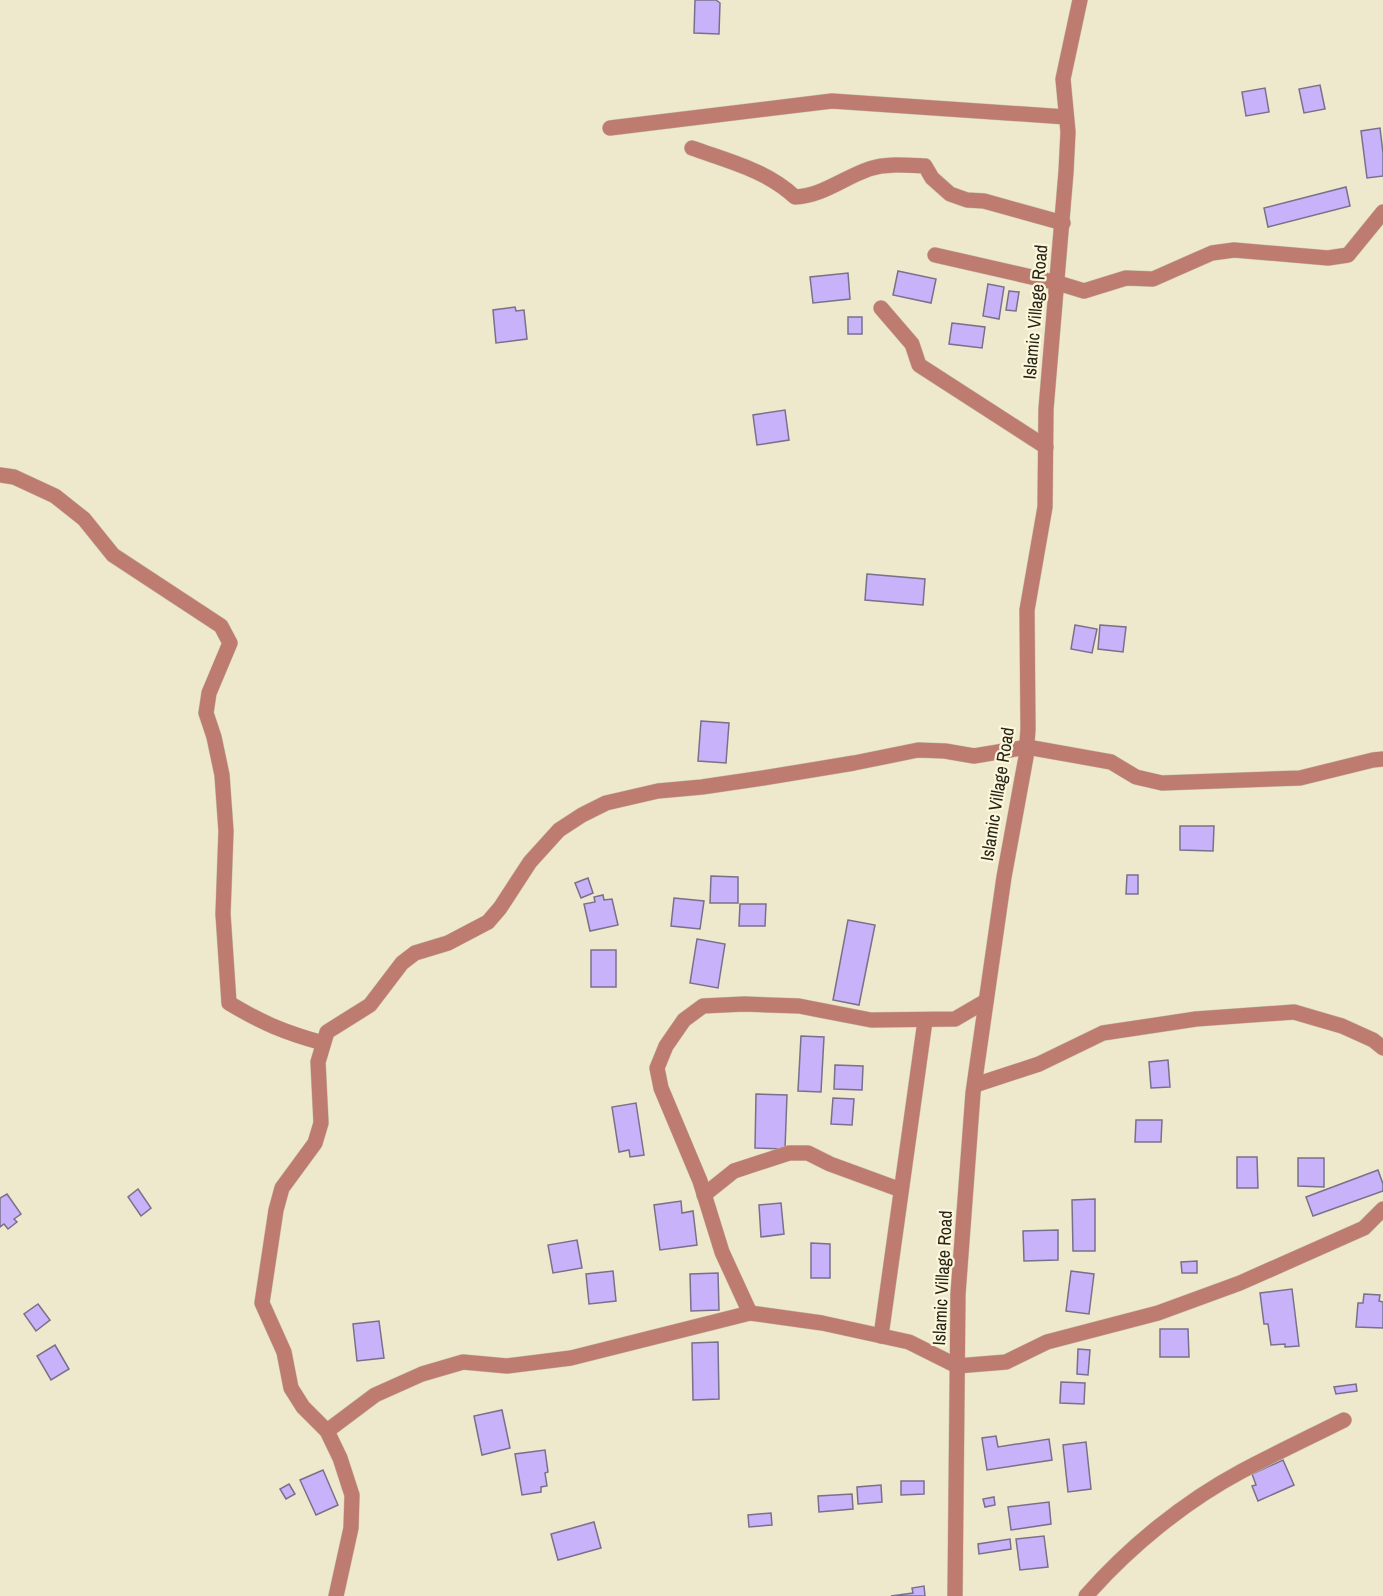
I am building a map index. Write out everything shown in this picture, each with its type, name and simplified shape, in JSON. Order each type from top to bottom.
[{"type":"street","name":"Islamic Village Road","points":[[955,1596],[958,1293],[975,1084],[1004,877],[1027,747],[1028,610],[1045,507],[1046,409],[1067,152],[1062,79],[1080,0]]},
{"type":"street","points":[[610,128],[832,101],[1066,117]]},
{"type":"street","points":[[692,148],[762,173],[795,197],[811,196],[871,168],[903,165],[925,166],[932,178],[950,194],[966,200],[984,201],[1063,223]]},
{"type":"street","points":[[935,255],[1084,291],[1126,278],[1153,279],[1212,253],[1234,250],[1328,258],[1348,255],[1383,212]]},
{"type":"street","points":[[881,308],[912,344],[919,365],[1046,447]]},
{"type":"street","points":[[0,475],[14,477],[55,496],[84,519],[113,555],[221,626],[230,642],[209,693],[206,713],[222,775],[226,831],[223,914],[229,1003],[259,1021],[291,1034],[323,1043]]},
{"type":"street","points":[[336,1596],[351,1528],[352,1495],[340,1458],[327,1431],[303,1407],[291,1388],[284,1352],[262,1303],[276,1210],[282,1188],[315,1143],[321,1123],[318,1062],[323,1043],[327,1032],[370,1005],[402,963],[415,953],[448,943],[488,922],[531,862],[559,830],[606,803],[658,791],[763,778],[918,750],[945,751],[974,756],[1027,747],[1111,762],[1136,777],[1162,783],[1300,778],[1383,759]]},
{"type":"street","points":[[750,1313],[722,1252],[704,1195],[661,1088],[657,1068],[666,1046],[684,1020],[703,1006],[744,1004],[799,1006],[871,1020],[925,1021],[955,1019],[986,1001]]},
{"type":"street","points":[[975,1084],[1039,1064],[1103,1034],[1196,1019],[1294,1012],[1342,1026],[1373,1040],[1383,1048]]},
{"type":"street","points":[[881,1336],[925,1021]]},
{"type":"street","points":[[704,1195],[734,1171],[789,1153],[808,1153],[830,1164],[901,1190]]},
{"type":"street","points":[[327,1431],[375,1395],[422,1374],[463,1362],[507,1366],[571,1358],[750,1313],[822,1323],[909,1342],[957,1366],[1006,1362],[1047,1342],[1158,1313],[1240,1283],[1364,1228],[1383,1209]]},
{"type":"street","points":[[1086,1596],[1110,1569],[1181,1509],[1240,1472],[1344,1420]]},
{"type":"building","points":[[695,0],[716,0],[720,3],[719,34],[694,33]]},
{"type":"building","points":[[1320,85],[1325,109],[1304,113],[1299,89]]},
{"type":"building","points":[[1265,88],[1269,112],[1246,116],[1242,92]]},
{"type":"building","points":[[1380,128],[1383,176],[1367,178],[1361,131]]},
{"type":"building","points":[[1346,187],[1350,206],[1268,227],[1264,208]]},
{"type":"building","points":[[898,271],[936,279],[931,303],[893,295]]},
{"type":"building","points":[[848,273],[850,299],[813,303],[810,277]]},
{"type":"building","points":[[988,284],[1004,287],[999,319],[983,316]]},
{"type":"building","points":[[1009,291],[1019,292],[1016,311],[1006,310]]},
{"type":"building","points":[[515,307],[516,311],[524,310],[527,339],[496,343],[493,310]]},
{"type":"building","points":[[848,317],[862,317],[862,334],[848,334]]},
{"type":"building","points":[[952,323],[985,327],[982,348],[949,344]]},
{"type":"building","points":[[785,410],[789,440],[757,445],[753,415]]},
{"type":"building","points":[[867,574],[925,579],[923,605],[865,600]]},
{"type":"building","points":[[1075,625],[1097,629],[1092,653],[1071,649]]},
{"type":"building","points":[[1100,625],[1126,627],[1123,652],[1098,649]]},
{"type":"building","points":[[701,721],[729,723],[726,763],[698,761]]},
{"type":"building","points":[[1180,826],[1214,826],[1213,851],[1180,850]]},
{"type":"building","points":[[1127,875],[1138,875],[1138,894],[1126,894]]},
{"type":"building","points":[[711,876],[738,877],[738,903],[710,903]]},
{"type":"building","points":[[588,878],[593,893],[581,898],[575,883]]},
{"type":"building","points":[[603,895],[604,900],[612,899],[618,925],[590,931],[584,904],[595,902],[594,897]]},
{"type":"building","points":[[674,898],[704,901],[700,929],[671,926]]},
{"type":"building","points":[[740,904],[766,904],[765,926],[739,926]]},
{"type":"building","points":[[848,920],[875,925],[859,1005],[833,1000]]},
{"type":"building","points":[[697,939],[725,944],[718,988],[690,983]]},
{"type":"building","points":[[591,950],[616,950],[616,987],[591,987]]},
{"type":"building","points":[[801,1036],[824,1037],[821,1092],[798,1091]]},
{"type":"building","points":[[1168,1060],[1170,1087],[1151,1088],[1149,1062]]},
{"type":"building","points":[[835,1065],[863,1066],[862,1090],[834,1089]]},
{"type":"building","points":[[756,1094],[787,1095],[785,1149],[755,1148]]},
{"type":"building","points":[[833,1098],[854,1099],[852,1125],[831,1124]]},
{"type":"building","points":[[636,1103],[644,1155],[630,1157],[629,1150],[619,1152],[612,1107]]},
{"type":"building","points":[[1136,1120],[1162,1120],[1161,1142],[1135,1142]]},
{"type":"building","points":[[1237,1157],[1257,1157],[1258,1188],[1237,1188]]},
{"type":"building","points":[[1298,1158],[1324,1158],[1324,1187],[1298,1186]]},
{"type":"building","points":[[1378,1170],[1383,1191],[1313,1216],[1306,1197]]},
{"type":"building","points":[[138,1189],[151,1208],[141,1216],[128,1197]]},
{"type":"building","points":[[7,1194],[21,1214],[14,1219],[17,1222],[8,1229],[4,1224],[0,1227],[0,1198]]},
{"type":"building","points":[[1095,1199],[1095,1251],[1073,1251],[1072,1200]]},
{"type":"building","points":[[681,1201],[682,1213],[693,1211],[697,1245],[660,1250],[654,1205]]},
{"type":"building","points":[[781,1203],[784,1234],[761,1237],[759,1205]]},
{"type":"building","points":[[1058,1230],[1058,1260],[1024,1261],[1023,1231]]},
{"type":"building","points":[[577,1240],[582,1268],[553,1273],[548,1245]]},
{"type":"building","points":[[811,1243],[830,1244],[830,1278],[811,1278]]},
{"type":"building","points":[[1197,1261],[1197,1273],[1182,1273],[1181,1262]]},
{"type":"building","points":[[613,1271],[616,1301],[589,1304],[586,1274]]},
{"type":"building","points":[[1071,1271],[1094,1274],[1089,1314],[1066,1311]]},
{"type":"building","points":[[718,1273],[719,1310],[691,1311],[690,1274]]},
{"type":"building","points":[[1292,1289],[1299,1346],[1271,1345],[1268,1324],[1264,1324],[1260,1293]]},
{"type":"building","points":[[1364,1294],[1380,1295],[1379,1301],[1383,1302],[1383,1328],[1356,1327],[1358,1303],[1363,1303]]},
{"type":"building","points":[[38,1304],[50,1320],[36,1331],[24,1314]]},
{"type":"building","points":[[379,1321],[384,1358],[357,1361],[353,1324]]},
{"type":"building","points":[[1160,1329],[1188,1329],[1189,1357],[1160,1357]]},
{"type":"building","points":[[718,1342],[719,1399],[693,1400],[692,1343]]},
{"type":"building","points":[[55,1345],[69,1369],[51,1380],[37,1356]]},
{"type":"building","points":[[1078,1349],[1090,1350],[1088,1375],[1077,1374]]},
{"type":"building","points":[[1061,1382],[1085,1383],[1084,1404],[1060,1403]]},
{"type":"building","points":[[1356,1384],[1357,1391],[1336,1394],[1334,1387]]},
{"type":"building","points":[[502,1410],[510,1448],[482,1455],[474,1416]]},
{"type":"building","points":[[996,1436],[998,1447],[1049,1439],[1052,1460],[987,1470],[982,1438]]},
{"type":"building","points":[[1086,1442],[1091,1489],[1068,1492],[1063,1445]]},
{"type":"building","points":[[545,1450],[547,1486],[541,1487],[541,1492],[522,1495],[515,1454]]},
{"type":"building","points":[[1283,1460],[1294,1485],[1258,1501],[1252,1486],[1256,1485],[1252,1474]]},
{"type":"building","points":[[323,1470],[338,1505],[316,1515],[300,1480]]},
{"type":"building","points":[[901,1481],[924,1481],[924,1494],[901,1495]]},
{"type":"building","points":[[289,1484],[295,1494],[286,1499],[280,1489]]},
{"type":"building","points":[[881,1485],[882,1502],[858,1504],[857,1487]]},
{"type":"building","points":[[852,1494],[853,1509],[819,1512],[818,1496]]},
{"type":"building","points":[[994,1497],[995,1505],[985,1507],[983,1499]]},
{"type":"building","points":[[1049,1502],[1051,1524],[1011,1530],[1008,1507]]},
{"type":"building","points":[[771,1513],[772,1525],[749,1527],[748,1515]]},
{"type":"building","points":[[594,1522],[601,1548],[558,1560],[551,1534]]},
{"type":"building","points":[[1044,1536],[1048,1567],[1020,1570],[1016,1539]]},
{"type":"building","points":[[1010,1539],[1011,1549],[979,1554],[978,1544]]},
{"type":"building","points":[[924,1586],[925,1596],[891,1596],[913,1593],[912,1588]]}]
